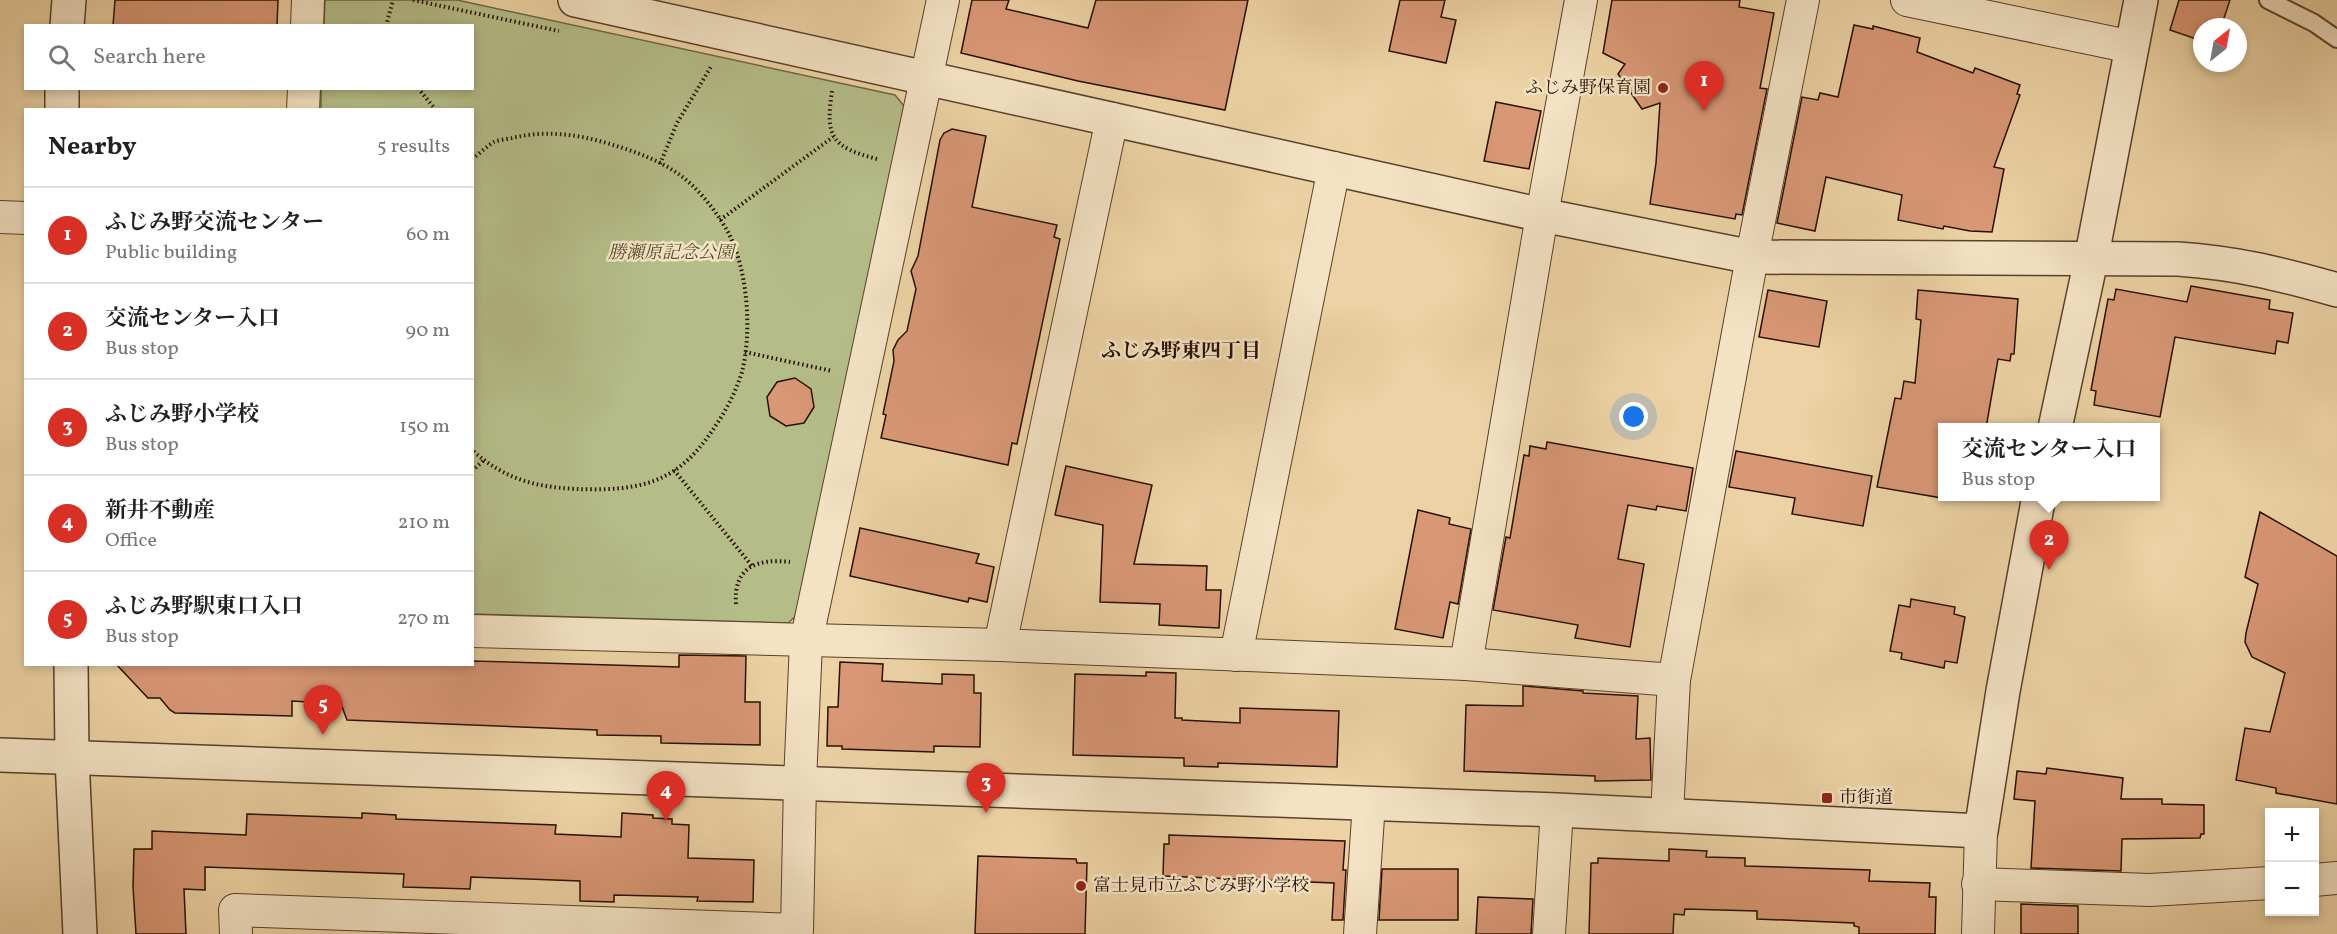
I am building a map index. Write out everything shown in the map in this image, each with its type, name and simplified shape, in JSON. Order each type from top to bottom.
[{"type":"street","points":[[67,24],[69,0]]},
{"type":"street","points":[[307,24],[308,0]]},
{"type":"street","points":[[575,0],[1542,214],[1752,256],[2178,259],[2225,262],[2275,272],[2337,290]]},
{"type":"street","points":[[236,934],[235,909],[797,930],[806,642],[943,0]]},
{"type":"street","points":[[1466,663],[1542,214],[1581,0]]},
{"type":"street","points":[[1667,814],[1674,680],[1752,256],[1803,0]]},
{"type":"street","points":[[1907,0],[2132,47]]},
{"type":"street","points":[[2056,423],[2091,260],[2140,0]]},
{"type":"street","points":[[62,108],[63,90]]},
{"type":"street","points":[[303,108],[304,90]]},
{"type":"street","points":[[1000,645],[1112,118]]},
{"type":"street","points":[[1236,655],[1334,168]]},
{"type":"street","points":[[0,217],[24,218]]},
{"type":"street","points":[[1978,934],[1981,831],[2003,691],[2038,501]]},
{"type":"street","points":[[474,631],[806,642],[1000,645],[1466,663],[1674,680]]},
{"type":"street","points":[[71,666],[72,758],[80,934]]},
{"type":"street","points":[[0,755],[1667,814],[1981,831]]},
{"type":"street","points":[[1360,934],[1369,803]]},
{"type":"street","points":[[1549,934],[1557,810]]},
{"type":"street","points":[[2319,880],[2337,878]]},
{"type":"street","points":[[1978,884],[2150,890],[2265,883]]},
{"type":"lane","points":[[2268,0],[2314,23],[2337,39]]},
{"type":"path","points":[[387,24],[393,0]]},
{"type":"path","points":[[413,0],[563,32]]},
{"type":"path","points":[[701,62],[723,67]]},
{"type":"path","points":[[660,164],[677,123],[712,65]]},
{"type":"path","points":[[821,88],[843,94]]},
{"type":"path","points":[[420,90],[434,108]]},
{"type":"path","points":[[832,91],[829,121],[832,137],[850,151],[880,160],[883,150]]},
{"type":"path","points":[[474,157],[494,142],[528,134],[556,133],[598,140],[644,155],[674,170],[709,204],[729,235],[741,273],[747,320],[742,371],[733,395],[700,448],[665,476],[620,488],[588,489],[524,482],[484,460],[474,452]]},
{"type":"path","points":[[720,220],[832,137]]},
{"type":"path","points":[[745,352],[834,371],[832,382]]},
{"type":"path","points":[[474,469],[484,460]]},
{"type":"path","points":[[674,470],[752,566]]},
{"type":"path","points":[[737,611],[735,596],[739,583],[752,566],[760,561],[795,562]]},
{"type":"green space","name":"勝瀬原記念公園","points":[[325,0],[457,0],[895,95],[904,106],[798,614],[788,623],[474,614],[474,108],[321,108],[321,90],[474,90],[474,24],[324,24]]},
{"type":"building","points":[[115,0],[278,0],[277,24],[113,24]]},
{"type":"building","points":[[972,0],[1009,0],[1006,9],[1088,28],[1096,0],[1248,0],[1225,110],[1078,81],[961,53]]},
{"type":"building","points":[[1400,0],[1445,0],[1441,17],[1456,20],[1446,63],[1389,51]]},
{"type":"building","points":[[1612,0],[1740,0],[1739,7],[1774,13],[1760,88],[1767,89],[1742,215],[1736,214],[1735,219],[1650,204],[1656,163],[1660,103],[1642,109],[1618,74],[1625,64],[1603,53]]},
{"type":"building","points":[[2179,0],[2230,0],[2224,18],[2193,18],[2193,38],[2170,30]]},
{"type":"building","points":[[1854,25],[1873,29],[1873,26],[1920,38],[1917,52],[1973,73],[1975,68],[2020,85],[2017,94],[2020,95],[1994,167],[2004,169],[1992,232],[1944,226],[1943,229],[1898,220],[1902,195],[1826,177],[1815,231],[1777,223],[1802,97],[1818,100],[1820,93],[1838,97]]},
{"type":"building","points":[[1496,102],[1541,111],[1529,169],[1484,161]]},
{"type":"building","points":[[952,129],[986,136],[972,207],[1057,225],[1054,237],[1060,239],[1017,444],[1012,443],[1008,465],[881,438],[886,415],[883,414],[894,361],[893,350],[898,340],[907,331],[916,289],[911,271],[918,256],[940,140],[944,133]]},
{"type":"building","points":[[2191,286],[2270,300],[2269,309],[2293,313],[2288,343],[2277,341],[2275,354],[2175,337],[2160,417],[2094,405],[2096,391],[2091,390],[2108,299],[2114,300],[2116,289],[2187,302]]},
{"type":"building","points":[[1768,290],[1827,301],[1819,347],[1759,337]]},
{"type":"building","points":[[1918,290],[2018,299],[2014,354],[2011,354],[2010,361],[1998,359],[1987,423],[1938,423],[1938,497],[1877,487],[1895,398],[1901,399],[1904,381],[1915,383],[1921,320],[1916,319]]},
{"type":"building","points":[[795,378],[811,389],[814,407],[804,423],[786,426],[770,416],[767,397],[777,382]]},
{"type":"building","points":[[1547,442],[1693,468],[1686,511],[1657,506],[1656,510],[1628,505],[1618,559],[1644,564],[1630,647],[1575,638],[1578,625],[1493,610],[1506,537],[1510,538],[1524,455],[1529,456],[1530,446],[1546,449]]},
{"type":"building","points":[[1736,451],[1872,476],[1863,526],[1792,514],[1795,498],[1729,487]]},
{"type":"building","points":[[1066,466],[1152,485],[1134,564],[1207,566],[1206,590],[1221,590],[1219,628],[1159,625],[1160,604],[1100,602],[1103,525],[1055,515]]},
{"type":"building","points":[[1418,510],[1450,518],[1449,524],[1471,529],[1458,604],[1450,602],[1443,638],[1395,629]]},
{"type":"building","points":[[2260,512],[2337,556],[2337,804],[2276,793],[2276,788],[2236,780],[2245,728],[2270,732],[2285,673],[2252,657],[2245,642],[2258,584],[2245,577]]},
{"type":"building","points":[[860,528],[979,554],[976,563],[994,567],[987,602],[969,598],[968,602],[850,576]]},
{"type":"building","points":[[1911,599],[1955,607],[1954,614],[1965,617],[1957,663],[1945,661],[1944,668],[1901,659],[1902,653],[1890,651],[1899,605],[1910,607]]},
{"type":"building","points":[[679,655],[746,656],[745,702],[760,702],[760,745],[661,743],[661,736],[597,735],[597,730],[347,720],[341,704],[292,701],[292,716],[175,713],[160,698],[148,698],[118,666],[474,666],[474,661],[679,667]]},
{"type":"building","points":[[840,662],[883,664],[882,681],[942,684],[942,674],[974,675],[974,693],[981,693],[980,747],[934,746],[934,752],[842,749],[842,746],[827,746],[828,707],[838,707]]},
{"type":"building","points":[[1146,672],[1176,673],[1175,718],[1182,718],[1182,720],[1240,723],[1240,708],[1339,711],[1337,767],[1218,763],[1218,767],[1184,766],[1184,758],[1073,755],[1075,674],[1146,676]]},
{"type":"building","points":[[1523,686],[1638,696],[1636,739],[1650,738],[1651,780],[1595,781],[1595,776],[1464,771],[1466,705],[1523,706]]},
{"type":"building","points":[[2047,768],[2123,778],[2121,799],[2162,799],[2162,804],[2204,805],[2204,834],[2201,834],[2200,838],[2122,839],[2121,871],[2031,868],[2035,801],[2014,799],[2017,771],[2046,774]]},
{"type":"building","points":[[362,813],[396,815],[396,819],[556,825],[555,834],[621,837],[622,813],[672,819],[672,824],[689,825],[688,858],[754,860],[753,902],[697,901],[698,897],[614,895],[614,902],[580,901],[580,881],[471,877],[470,889],[403,887],[404,874],[205,867],[205,890],[184,889],[186,934],[136,934],[133,887],[134,849],[152,849],[152,831],[246,835],[247,814],[362,818]]},
{"type":"building","points":[[1169,835],[1345,841],[1343,920],[1332,920],[1334,883],[1163,876],[1164,844],[1169,844]]},
{"type":"building","points":[[1669,849],[1707,851],[1706,857],[1745,858],[1745,866],[1870,870],[1869,881],[1930,883],[1929,897],[1936,897],[1935,934],[1859,934],[1859,927],[1854,926],[1854,923],[1757,919],[1757,911],[1685,909],[1684,915],[1674,914],[1673,934],[1589,934],[1591,863],[1598,863],[1598,858],[1669,861]]},
{"type":"building","points":[[978,856],[1076,859],[1077,863],[1087,863],[1085,934],[975,934]]},
{"type":"building","points":[[1382,869],[1458,869],[1458,920],[1379,920]]},
{"type":"building","points":[[1478,897],[1533,899],[1531,934],[1476,934]]},
{"type":"building","points":[[2021,904],[2078,906],[2078,934],[2021,934]]},
{"type":"place","name":"ふじみ野保育園","points":[[1663,88]]},
{"type":"place","name":"ふじみ野交流センター","points":[[1704,111]]},
{"type":"place","name":"交流センター入口","points":[[2049,570]]},
{"type":"place","name":"ふじみ野駅東口入口","points":[[323,735]]},
{"type":"place","name":"市街道","points":[[1827,798]]},
{"type":"place","name":"ふじみ野小学校","points":[[986,813]]},
{"type":"place","name":"新井不動産","points":[[666,821]]},
{"type":"place","name":"富士見市立ふじみ野小学校","points":[[1081,886]]},
{"type":"district","name":"ふじみ野東四丁目","points":[[1181,352]]}]
